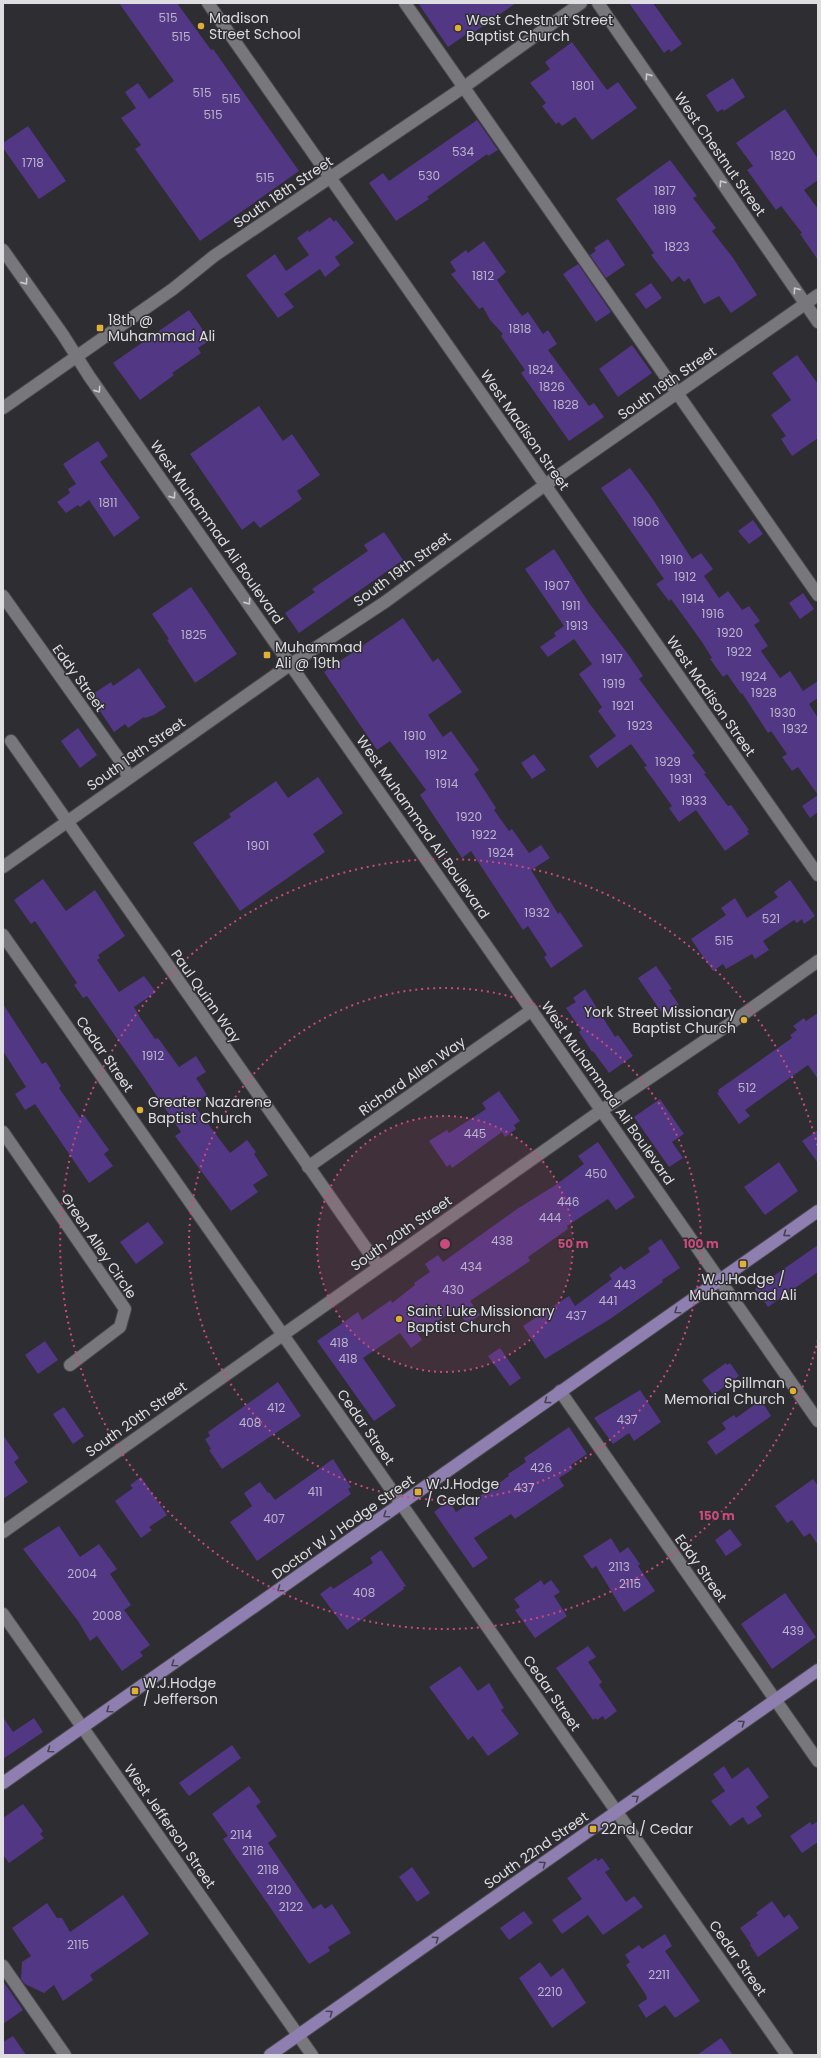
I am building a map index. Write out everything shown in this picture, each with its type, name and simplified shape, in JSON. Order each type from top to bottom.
[{"type":"main road","name":"Doctor W J Hodge Street","points":[[3,1783],[818,1211]]},
{"type":"main road","name":"South 22nd Street","points":[[270,2055],[818,1670]]},
{"type":"street","name":"West Madison Street","points":[[208,3],[818,875]]},
{"type":"street","points":[[405,3],[818,595]]},
{"type":"street","name":"South 18th Street","points":[[3,408],[173,289],[214,256],[464,87],[581,3]]},
{"type":"street","name":"West Chestnut Street","points":[[598,3],[818,322]]},
{"type":"street","name":"West Muhammad Ali Boulevard","points":[[3,250],[818,1421]]},
{"type":"street","name":"South 19th Street","points":[[3,867],[291,664],[385,602],[545,486],[818,295]]},
{"type":"street","name":"Eddy Street","points":[[3,596],[124,766],[128,779]]},
{"type":"street","name":"Paul Quinn Way","points":[[11,742],[378,1268]]},
{"type":"street","name":"Cedar Street","points":[[3,935],[787,2055]]},
{"type":"street","name":"South 20th Street","points":[[3,1532],[602,1110],[731,1023],[818,961]]},
{"type":"street","name":"Richard Allen Way","points":[[308,1167],[532,1010]]},
{"type":"street","name":"Green Alley Circle","points":[[3,1132],[125,1309],[120,1326],[70,1365]]},
{"type":"street","name":"Eddy Street","points":[[560,1391],[818,1761]]},
{"type":"street","name":"West Jefferson Street","points":[[3,1614],[312,2055]]},
{"type":"street","points":[[3,1966],[65,2055]]},
{"type":"building","points":[[119,3],[177,3],[211,50],[213,49],[299,171],[200,241],[135,149],[141,145],[121,118],[136,108],[125,92],[138,83],[149,99],[174,81]]},
{"type":"building","name":"West Chestnut Street Baptist Church","points":[[418,3],[516,3],[473,33],[471,31],[448,47]]},
{"type":"building","points":[[629,3],[653,3],[682,44],[671,52],[669,49],[664,53]]},
{"type":"building","points":[[572,42],[607,90],[618,82],[637,108],[592,140],[575,117],[562,126],[559,122],[556,124],[542,106],[546,103],[530,83],[550,69],[545,62]]},
{"type":"building","points":[[733,78],[745,97],[724,111],[723,109],[717,112],[706,95]]},
{"type":"building","points":[[785,109],[818,159],[818,180],[804,190],[818,209],[818,260],[800,234],[802,233],[781,206],[776,210],[747,170],[753,166],[736,143]]},
{"type":"building","points":[[477,120],[498,150],[488,156],[487,154],[427,197],[429,199],[396,221],[369,183],[383,173],[389,181]]},
{"type":"building","points":[[28,126],[66,181],[39,199],[3,148],[3,143]]},
{"type":"building","points":[[670,160],[697,196],[693,198],[716,228],[712,231],[733,258],[757,295],[731,313],[719,296],[704,304],[689,278],[684,282],[679,276],[672,282],[651,255],[654,253],[616,199]]},
{"type":"building","points":[[330,217],[334,222],[336,220],[354,243],[335,257],[340,265],[325,277],[320,269],[284,294],[294,307],[278,318],[246,275],[275,254],[286,271],[309,255],[297,238],[308,230],[309,232]]},
{"type":"building","points":[[608,239],[625,265],[606,278],[590,255],[596,251],[594,248]]},
{"type":"building","points":[[484,241],[506,272],[497,280],[507,295],[522,316],[528,312],[543,334],[548,330],[557,344],[548,350],[589,406],[594,403],[604,417],[569,441],[521,373],[525,370],[501,336],[503,334],[490,320],[483,307],[479,309],[451,274],[456,271],[450,262],[466,250],[468,253]]},
{"type":"building","points":[[578,264],[611,312],[596,322],[563,274]]},
{"type":"building","points":[[651,283],[662,298],[646,309],[635,294]]},
{"type":"building","points":[[189,310],[210,340],[198,348],[201,353],[172,373],[174,375],[140,400],[113,363]]},
{"type":"building","points":[[632,345],[652,373],[618,397],[599,369]]},
{"type":"building","points":[[797,355],[818,384],[818,438],[792,456],[781,439],[786,436],[771,415],[791,400],[772,373]]},
{"type":"building","points":[[259,406],[283,441],[292,434],[320,475],[297,491],[302,499],[260,528],[254,521],[242,530],[190,454]]},
{"type":"building","points":[[98,441],[108,456],[100,462],[140,518],[114,537],[89,500],[80,507],[78,505],[66,513],[57,502],[70,493],[68,489],[76,484],[63,464]]},
{"type":"building","points":[[630,468],[652,498],[692,559],[701,553],[713,569],[704,576],[719,598],[728,591],[742,610],[749,606],[760,621],[754,625],[768,646],[761,651],[780,678],[790,671],[803,691],[818,681],[818,698],[809,704],[818,718],[818,795],[798,767],[792,771],[782,757],[787,754],[771,731],[768,733],[742,693],[741,694],[727,674],[723,677],[710,659],[712,658],[702,642],[671,599],[669,601],[656,584],[664,579],[601,488]]},
{"type":"building","points":[[753,520],[763,534],[749,544],[738,531]]},
{"type":"building","points":[[384,532],[403,560],[299,633],[285,613],[315,592],[312,589],[368,551],[364,545]]},
{"type":"building","points":[[554,549],[589,603],[643,676],[639,679],[695,753],[692,755],[706,773],[704,774],[728,806],[731,805],[749,830],[747,831],[749,834],[725,851],[696,810],[679,822],[669,808],[672,806],[644,767],[647,766],[631,744],[597,768],[589,756],[616,736],[598,711],[602,707],[579,674],[592,664],[574,639],[548,657],[540,647],[556,636],[554,633],[564,626],[525,569]]},
{"type":"building","points":[[191,587],[237,654],[195,683],[167,640],[169,639],[152,614]]},
{"type":"building","points":[[803,593],[814,609],[800,619],[789,603]]},
{"type":"building","points":[[403,618],[433,662],[438,658],[462,692],[428,715],[443,737],[451,731],[479,770],[474,774],[496,808],[494,810],[509,831],[512,829],[529,853],[541,845],[550,858],[531,870],[558,914],[560,912],[583,946],[551,968],[544,957],[547,955],[528,926],[523,930],[471,851],[462,858],[420,795],[426,790],[390,741],[377,750],[324,672]]},
{"type":"building","points":[[139,668],[166,707],[154,715],[144,717],[128,728],[125,724],[114,732],[90,696],[111,682],[113,686]]},
{"type":"building","points":[[78,728],[97,755],[80,768],[61,741]]},
{"type":"building","points":[[534,754],[546,770],[532,779],[521,763]]},
{"type":"building","points":[[318,777],[343,813],[313,834],[325,852],[240,911],[193,843],[231,817],[229,814],[276,781],[288,798]]},
{"type":"building","points":[[818,795],[818,812],[810,818],[802,806]]},
{"type":"building","points":[[43,879],[66,911],[95,890],[125,936],[98,955],[100,958],[97,960],[119,992],[144,976],[156,992],[134,1007],[141,1019],[155,1039],[158,1038],[179,1067],[196,1056],[206,1072],[196,1078],[207,1095],[193,1104],[230,1153],[247,1140],[256,1152],[254,1154],[268,1175],[253,1185],[258,1192],[231,1211],[175,1136],[181,1132],[142,1074],[87,996],[83,998],[74,985],[77,983],[35,921],[31,924],[14,900]]},
{"type":"building","points":[[790,880],[815,916],[804,924],[802,919],[797,923],[794,920],[763,941],[769,950],[755,959],[752,954],[726,969],[723,964],[713,971],[691,939],[726,915],[721,908],[735,898],[747,918],[778,897],[774,892]]},
{"type":"building","points":[[656,966],[672,989],[669,990],[679,1005],[664,1016],[638,978]]},
{"type":"building","points":[[585,989],[615,1037],[618,1035],[633,1056],[609,1073],[593,1051],[592,1052],[579,1032],[581,1030],[566,1008],[576,1002],[573,998]]},
{"type":"building","points":[[3,1004],[42,1064],[46,1062],[61,1086],[59,1088],[80,1118],[84,1115],[109,1150],[104,1154],[113,1166],[89,1183],[35,1104],[25,1110],[15,1094],[26,1087],[3,1051]]},
{"type":"building","points":[[818,1013],[818,1079],[808,1065],[745,1110],[750,1116],[739,1124],[717,1093],[719,1092],[718,1090],[792,1038],[790,1035],[797,1030],[793,1026],[804,1018],[806,1021]]},
{"type":"building","points":[[499,1091],[520,1121],[514,1125],[516,1129],[505,1137],[502,1132],[452,1168],[450,1164],[447,1167],[429,1141],[447,1130],[449,1133],[486,1109],[482,1103]]},
{"type":"building","points":[[660,1099],[684,1134],[672,1142],[683,1158],[669,1167],[634,1117]]},
{"type":"building","points":[[818,1130],[818,1163],[802,1141]]},
{"type":"building","points":[[598,1142],[635,1197],[616,1210],[608,1199],[567,1226],[568,1229],[528,1257],[530,1261],[470,1301],[480,1315],[467,1324],[456,1309],[418,1334],[422,1340],[411,1348],[400,1333],[363,1358],[396,1406],[374,1421],[317,1341],[358,1312],[362,1320],[391,1300],[392,1303],[415,1285],[414,1283],[430,1272],[425,1264],[438,1255],[443,1262],[517,1209],[554,1186],[584,1164],[578,1156]]},
{"type":"building","points":[[779,1162],[798,1191],[765,1215],[744,1187]]},
{"type":"building","points":[[148,1222],[164,1243],[136,1264],[120,1242]]},
{"type":"building","points":[[661,1239],[680,1268],[662,1280],[663,1282],[610,1319],[545,1359],[523,1326],[569,1296],[575,1306],[612,1279],[609,1275],[621,1266],[624,1270],[650,1252],[648,1248]]},
{"type":"building","points":[[818,1245],[818,1272],[768,1307],[755,1289]]},
{"type":"building","points":[[45,1341],[58,1360],[38,1374],[25,1355]]},
{"type":"building","points":[[500,1348],[521,1378],[510,1386],[488,1356]]},
{"type":"building","points":[[726,1363],[727,1365],[730,1363],[739,1376],[713,1395],[702,1380]]},
{"type":"building","points":[[278,1382],[301,1416],[222,1469],[209,1450],[211,1449],[205,1439],[210,1436],[208,1432]]},
{"type":"building","points":[[640,1390],[661,1422],[634,1441],[629,1433],[613,1444],[594,1418]]},
{"type":"building","points":[[761,1400],[771,1416],[716,1455],[707,1442],[726,1429],[722,1423],[734,1415],[736,1418]]},
{"type":"building","points":[[64,1407],[84,1436],[73,1444],[53,1414]]},
{"type":"building","points":[[569,1427],[587,1454],[571,1465],[573,1469],[559,1478],[564,1486],[515,1519],[511,1514],[474,1538],[488,1558],[473,1568],[434,1512],[449,1501],[456,1512],[509,1476],[508,1474],[526,1462],[524,1458]]},
{"type":"building","points":[[3,1435],[19,1458],[14,1462],[28,1482],[3,1499]]},
{"type":"building","points":[[333,1459],[351,1487],[348,1489],[351,1494],[257,1561],[230,1522],[252,1506],[244,1493],[260,1482],[275,1500]]},
{"type":"building","points":[[141,1477],[167,1515],[149,1527],[152,1530],[141,1538],[115,1501],[133,1488],[130,1485]]},
{"type":"building","points":[[813,1479],[818,1486],[818,1545],[810,1533],[804,1537],[792,1520],[787,1523],[775,1506]]},
{"type":"building","points":[[59,1526],[80,1557],[99,1544],[117,1569],[110,1574],[131,1605],[124,1610],[150,1645],[140,1652],[143,1656],[122,1671],[97,1636],[90,1641],[78,1621],[23,1549]]},
{"type":"building","points":[[730,1529],[742,1545],[726,1556],[715,1540]]},
{"type":"building","points":[[611,1538],[620,1553],[628,1547],[640,1564],[638,1566],[655,1591],[624,1612],[596,1566],[592,1569],[583,1556]]},
{"type":"building","points":[[381,1550],[406,1586],[403,1587],[404,1589],[347,1630],[320,1594],[331,1586],[333,1589],[373,1563],[370,1558]]},
{"type":"building","points":[[541,1580],[544,1585],[551,1580],[560,1592],[554,1596],[567,1616],[535,1638],[515,1610],[520,1607],[514,1599]]},
{"type":"building","points":[[785,1593],[816,1637],[772,1669],[741,1624]]},
{"type":"building","points":[[588,1646],[596,1657],[588,1662],[602,1682],[599,1685],[617,1711],[605,1720],[603,1716],[597,1720],[596,1718],[593,1720],[556,1668]]},
{"type":"building","points":[[460,1666],[478,1691],[489,1683],[504,1708],[501,1710],[519,1734],[488,1756],[473,1736],[468,1740],[429,1687]]},
{"type":"building","points":[[3,1717],[13,1732],[34,1718],[43,1732],[3,1759]]},
{"type":"building","points":[[232,1745],[241,1758],[189,1796],[179,1783]]},
{"type":"building","points":[[724,1766],[732,1779],[748,1767],[769,1797],[756,1807],[762,1816],[748,1825],[743,1817],[730,1826],[711,1801],[725,1791],[713,1774]]},
{"type":"building","points":[[249,1786],[261,1802],[256,1806],[277,1836],[268,1843],[313,1909],[321,1904],[325,1909],[332,1904],[351,1933],[328,1947],[330,1951],[309,1964],[223,1839],[228,1836],[212,1814]]},
{"type":"building","points":[[23,1804],[43,1831],[40,1834],[44,1838],[9,1863],[3,1855],[3,1818]]},
{"type":"building","points":[[818,1821],[818,1842],[802,1853],[790,1836],[810,1822],[812,1825]]},
{"type":"building","points":[[596,1858],[598,1861],[602,1858],[610,1869],[605,1872],[626,1902],[634,1896],[643,1907],[603,1935],[588,1915],[562,1934],[552,1920],[582,1899],[567,1878]]},
{"type":"building","points":[[412,1867],[430,1893],[417,1902],[399,1877]]},
{"type":"building","points":[[123,1895],[149,1934],[90,1975],[93,1980],[63,2001],[54,1985],[44,1993],[25,1984],[21,1979],[22,1962],[31,1956],[12,1928],[47,1903],[57,1918],[62,1918],[70,1932]]},
{"type":"building","points":[[772,1901],[784,1918],[789,1914],[799,1928],[758,1957],[740,1928],[758,1915],[756,1913]]},
{"type":"building","points":[[524,1911],[533,1923],[509,1940],[500,1928]]},
{"type":"building","points":[[665,1934],[672,1946],[665,1951],[700,2001],[675,2018],[665,2005],[646,2018],[638,2005],[647,1999],[646,1995],[626,1965],[630,1962],[625,1955],[639,1945],[642,1949]]},
{"type":"building","points":[[540,1962],[551,1977],[563,1968],[586,2003],[552,2028],[519,1978]]},
{"type":"building","points":[[3,1981],[23,2010],[3,2024]]},
{"type":"building","points":[[13,2036],[26,2055],[3,2055],[3,2042]]},
{"type":"building","points":[[721,2038],[733,2055],[697,2055]]},
{"type":"place","name":"Madison Street School","points":[[201,26]]},
{"type":"place","name":"West Chestnut Street Baptist Church","points":[[458,28]]},
{"type":"place","name":"18th @ Muhammad Ali","points":[[100,328]]},
{"type":"place","name":"Muhammad Ali @ 19th","points":[[267,655]]},
{"type":"place","name":"York Street Missionary Baptist Church","points":[[744,1020]]},
{"type":"place","name":"Greater Nazarene Baptist Church","points":[[140,1110]]},
{"type":"place","name":"W.J.Hodge / Muhammad Ali","points":[[743,1264]]},
{"type":"place","name":"Saint Luke Missionary Baptist Church","points":[[399,1319]]},
{"type":"place","name":"Spillman Memorial Church","points":[[793,1391]]},
{"type":"place","name":"W.J.Hodge / Cedar","points":[[418,1492]]},
{"type":"place","name":"W.J.Hodge / Jefferson","points":[[135,1691]]},
{"type":"place","name":"22nd / Cedar","points":[[593,1829]]}]
